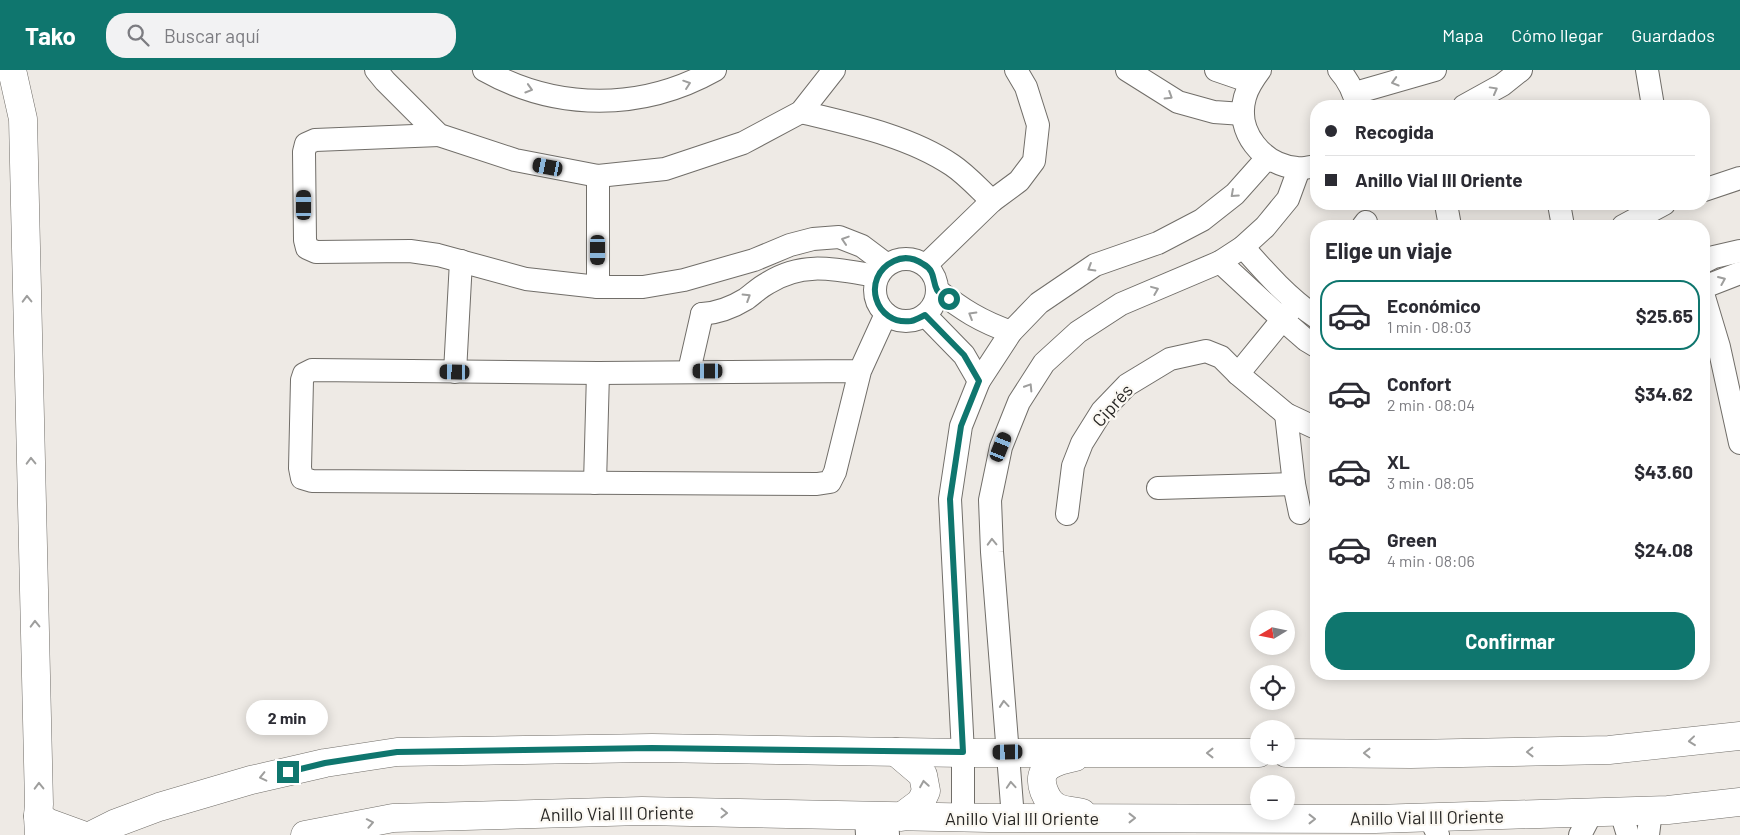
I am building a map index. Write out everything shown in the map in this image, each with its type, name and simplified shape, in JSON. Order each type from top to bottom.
[{"type":"main road","points":[[12,70],[23,119],[39,826],[49,822],[82,835]]},
{"type":"main road","points":[[1295,753],[1411,754],[1609,750],[1740,736]]},
{"type":"main road","points":[[92,835],[116,823],[159,807],[251,780],[325,763],[397,752],[652,748],[896,752],[1250,753]]},
{"type":"main road","points":[[882,824],[921,802],[926,791],[923,776],[896,752]]},
{"type":"main road","points":[[1096,752],[1058,761],[1046,769],[1042,774],[1041,782],[1045,796],[1056,807],[1105,818]]},
{"type":"main road","name":"Anillo Vial III Oriente","points":[[305,835],[393,818],[642,811],[882,824],[963,818],[1375,819],[1434,826],[1650,823],[1740,802]]},
{"type":"street","points":[[376,70],[439,135]]},
{"type":"street","points":[[484,70],[506,82],[552,97],[600,102],[648,97],[694,82],[715,70]]},
{"type":"street","points":[[834,70],[801,112],[743,143],[665,169],[598,176],[515,160],[439,135],[315,140],[306,144],[304,152],[304,240],[307,248],[316,252],[410,251],[438,255],[526,279],[598,287],[643,287],[684,280],[754,260],[790,245],[813,239],[839,237],[862,246],[882,270]]},
{"type":"street","points":[[926,265],[992,201],[1019,181],[1034,161],[1038,125],[1026,87],[1016,70]]},
{"type":"street","points":[[1128,70],[1178,102],[1214,112],[1243,114]]},
{"type":"street","points":[[1216,70],[1256,76],[1245,98],[1243,114],[1246,131],[1255,146],[1267,158],[1282,166],[1308,167]]},
{"type":"street","points":[[1339,70],[1347,79],[1356,100],[1435,70]]},
{"type":"street","points":[[1475,100],[1502,85],[1521,70]]},
{"type":"street","points":[[1646,70],[1652,100]]},
{"type":"street","points":[[801,112],[857,125],[917,146],[953,165],[992,201]]},
{"type":"street","points":[[963,818],[963,752],[950,499],[961,426],[979,381],[1012,332],[1039,302],[1095,265],[1158,243],[1202,220],[1235,194],[1267,158]]},
{"type":"street","points":[[1013,818],[992,552],[990,500],[1001,447],[1019,402],[1044,363],[1078,332],[1121,304],[1220,262],[1243,247],[1265,227],[1288,198],[1308,167]]},
{"type":"street","points":[[598,176],[598,287]]},
{"type":"street","points":[[1710,188],[1740,178]]},
{"type":"street","points":[[1634,220],[1653,210]]},
{"type":"street","points":[[1243,247],[1264,272],[1306,340],[1310,342]]},
{"type":"street","points":[[1710,259],[1740,250]]},
{"type":"street","points":[[899,258],[913,258],[926,265],[934,276],[937,290],[934,304],[925,315],[913,321],[898,321],[886,314],[877,303],[874,289],[882,270],[899,258]]},
{"type":"street","points":[[455,372],[461,261]]},
{"type":"street","points":[[1220,262],[1248,288],[1289,312],[1310,316]]},
{"type":"street","points":[[702,314],[713,313],[745,300],[768,282],[790,272],[818,267],[882,270]]},
{"type":"street","points":[[1248,288],[1264,272]]},
{"type":"street","points":[[1710,285],[1740,273]]},
{"type":"street","points":[[684,280],[695,305],[702,314]]},
{"type":"street","points":[[937,290],[961,309],[987,324],[1012,332]]},
{"type":"street","points":[[1238,374],[1289,312]]},
{"type":"street","points":[[689,371],[702,314]]},
{"type":"street","points":[[860,371],[598,373],[312,370],[304,374],[302,380],[300,468],[302,478],[312,481],[817,484],[830,482],[835,472],[860,371],[886,314]]},
{"type":"street","points":[[925,315],[964,355],[979,381]]},
{"type":"street","name":"Ciprés","points":[[1067,514],[1073,466],[1082,443],[1102,411],[1127,385],[1170,359],[1206,351],[1221,357],[1238,374],[1286,414],[1310,425]]},
{"type":"street","points":[[1711,354],[1740,443]]},
{"type":"street","points":[[595,482],[598,373]]},
{"type":"street","points":[[1286,414],[1294,484],[1300,514]]},
{"type":"street","points":[[1158,488],[1294,484]]},
{"type":"route","points":[[288,772],[325,763],[397,752],[652,748],[963,752],[950,499],[961,426],[979,381],[964,355],[942,330],[925,315],[913,321],[898,321],[886,314],[877,303],[874,289],[877,276],[886,264],[899,258],[913,258],[926,265],[934,276],[937,290],[949,299]]}]
